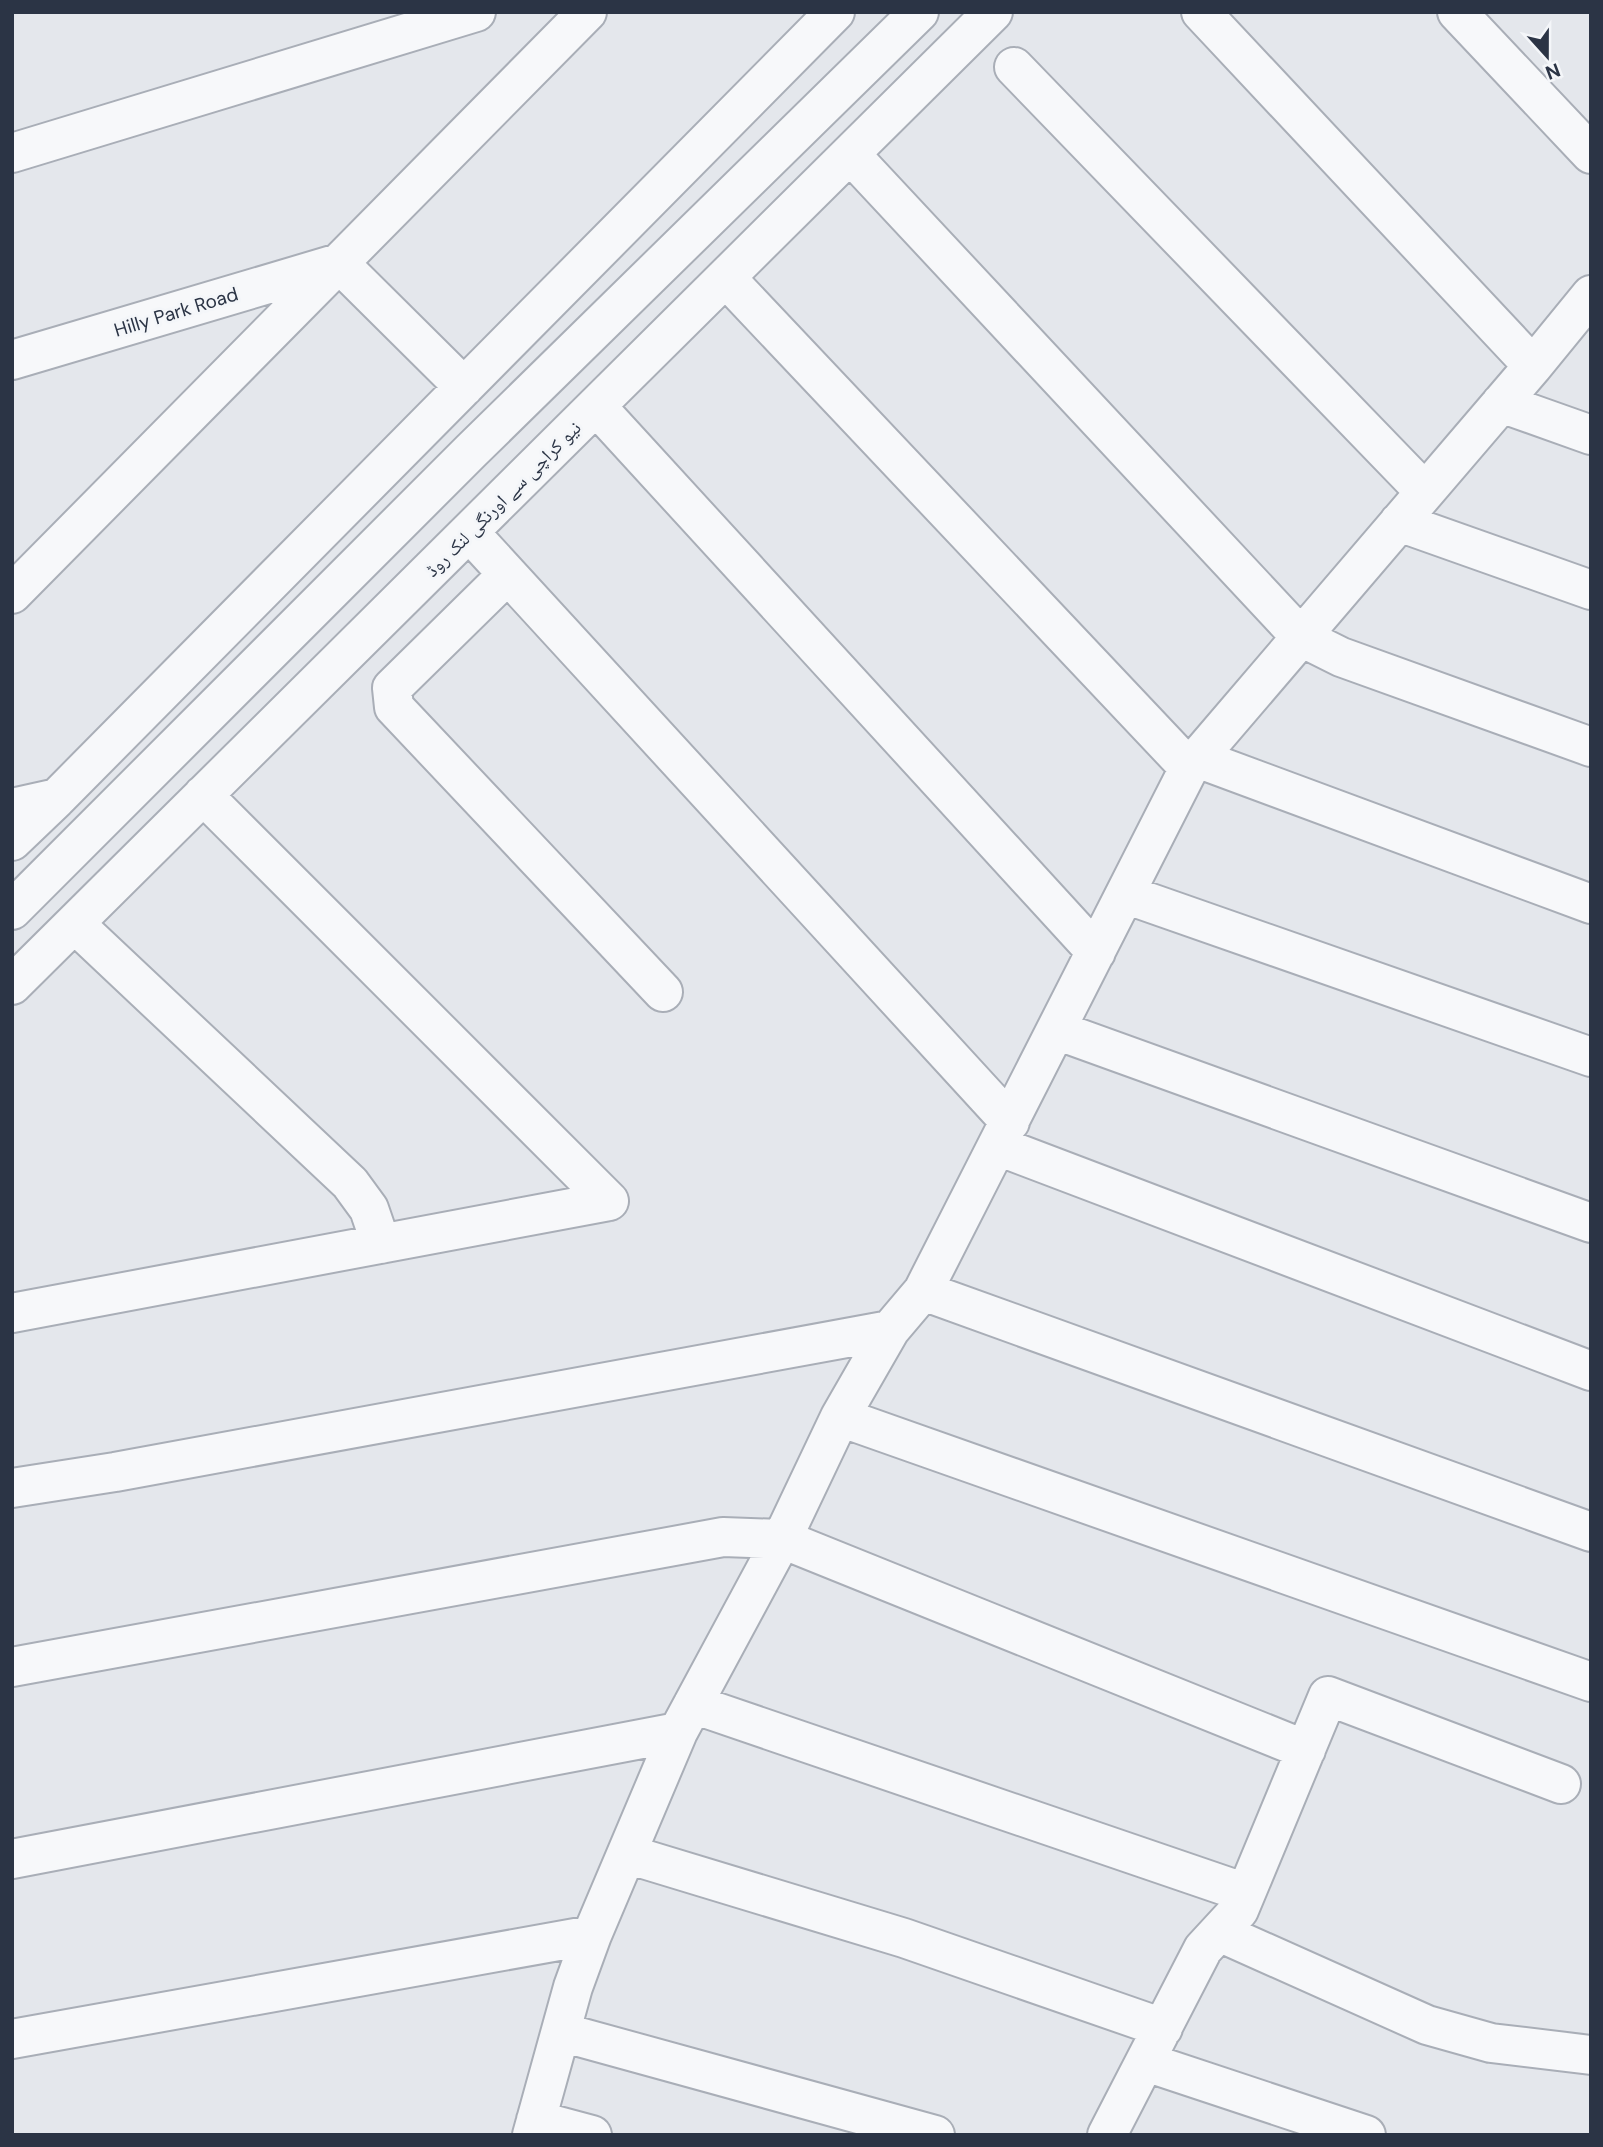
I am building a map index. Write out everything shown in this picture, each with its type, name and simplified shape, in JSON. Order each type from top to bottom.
[{"type":"street","points":[[12,153],[476,12]]},
{"type":"street","points":[[12,594],[587,12]]},
{"type":"street","points":[[12,841],[835,12]]},
{"type":"street","points":[[12,910],[471,451],[919,12]]},
{"type":"street","name":"نیو کراچی سے اورنگی لنک روڈ","points":[[12,985],[993,12]]},
{"type":"street","points":[[1201,12],[1533,366]]},
{"type":"street","points":[[1458,12],[1591,154]]},
{"type":"street","points":[[1014,67],[1425,492]]},
{"type":"street","points":[[850,80],[889,117]]},
{"type":"street","points":[[851,155],[1301,637],[1341,657],[1591,747]]},
{"type":"street","points":[[340,263],[464,387]]},
{"type":"street","name":"Hilly Park Road","points":[[12,360],[340,263]]},
{"type":"street","points":[[726,278],[1193,763],[1591,904]]},
{"type":"street","points":[[592,2135],[534,2127],[573,1987],[592,1935],[686,1718],[782,1539],[841,1417],[890,1330],[923,1291],[1193,763],[1591,295]]},
{"type":"street","points":[[1501,403],[1591,435]]},
{"type":"street","points":[[596,406],[1096,951]]},
{"type":"street","points":[[1399,522],[1591,590]]},
{"type":"street","points":[[469,533],[1004,1134],[1591,1371]]},
{"type":"street","points":[[508,575],[392,688],[394,707],[663,992]]},
{"type":"street","points":[[12,1313],[609,1201],[203,795]]},
{"type":"street","points":[[12,808],[57,798]]},
{"type":"street","points":[[1125,894],[1591,1057]]},
{"type":"street","points":[[75,924],[350,1183],[369,1209],[381,1244]]},
{"type":"street","points":[[1056,1030],[1591,1223]]},
{"type":"street","points":[[923,1291],[1591,1532]]},
{"type":"street","points":[[12,1488],[115,1472],[890,1330]]},
{"type":"street","points":[[841,1417],[1591,1682]]},
{"type":"street","points":[[12,1667],[723,1537],[782,1539],[1306,1750]]},
{"type":"street","points":[[1107,2135],[1203,1950],[1239,1910],[1328,1696],[1561,1784]]},
{"type":"street","points":[[12,1859],[686,1718],[1246,1893]]},
{"type":"street","points":[[627,1854],[904,1938],[1163,2028]]},
{"type":"street","points":[[1219,1932],[1427,2025],[1491,2043],[1591,2055]]},
{"type":"street","points":[[12,2039],[592,1935]]},
{"type":"street","points":[[561,2032],[935,2135]]},
{"type":"street","points":[[1146,2062],[1366,2135]]}]
